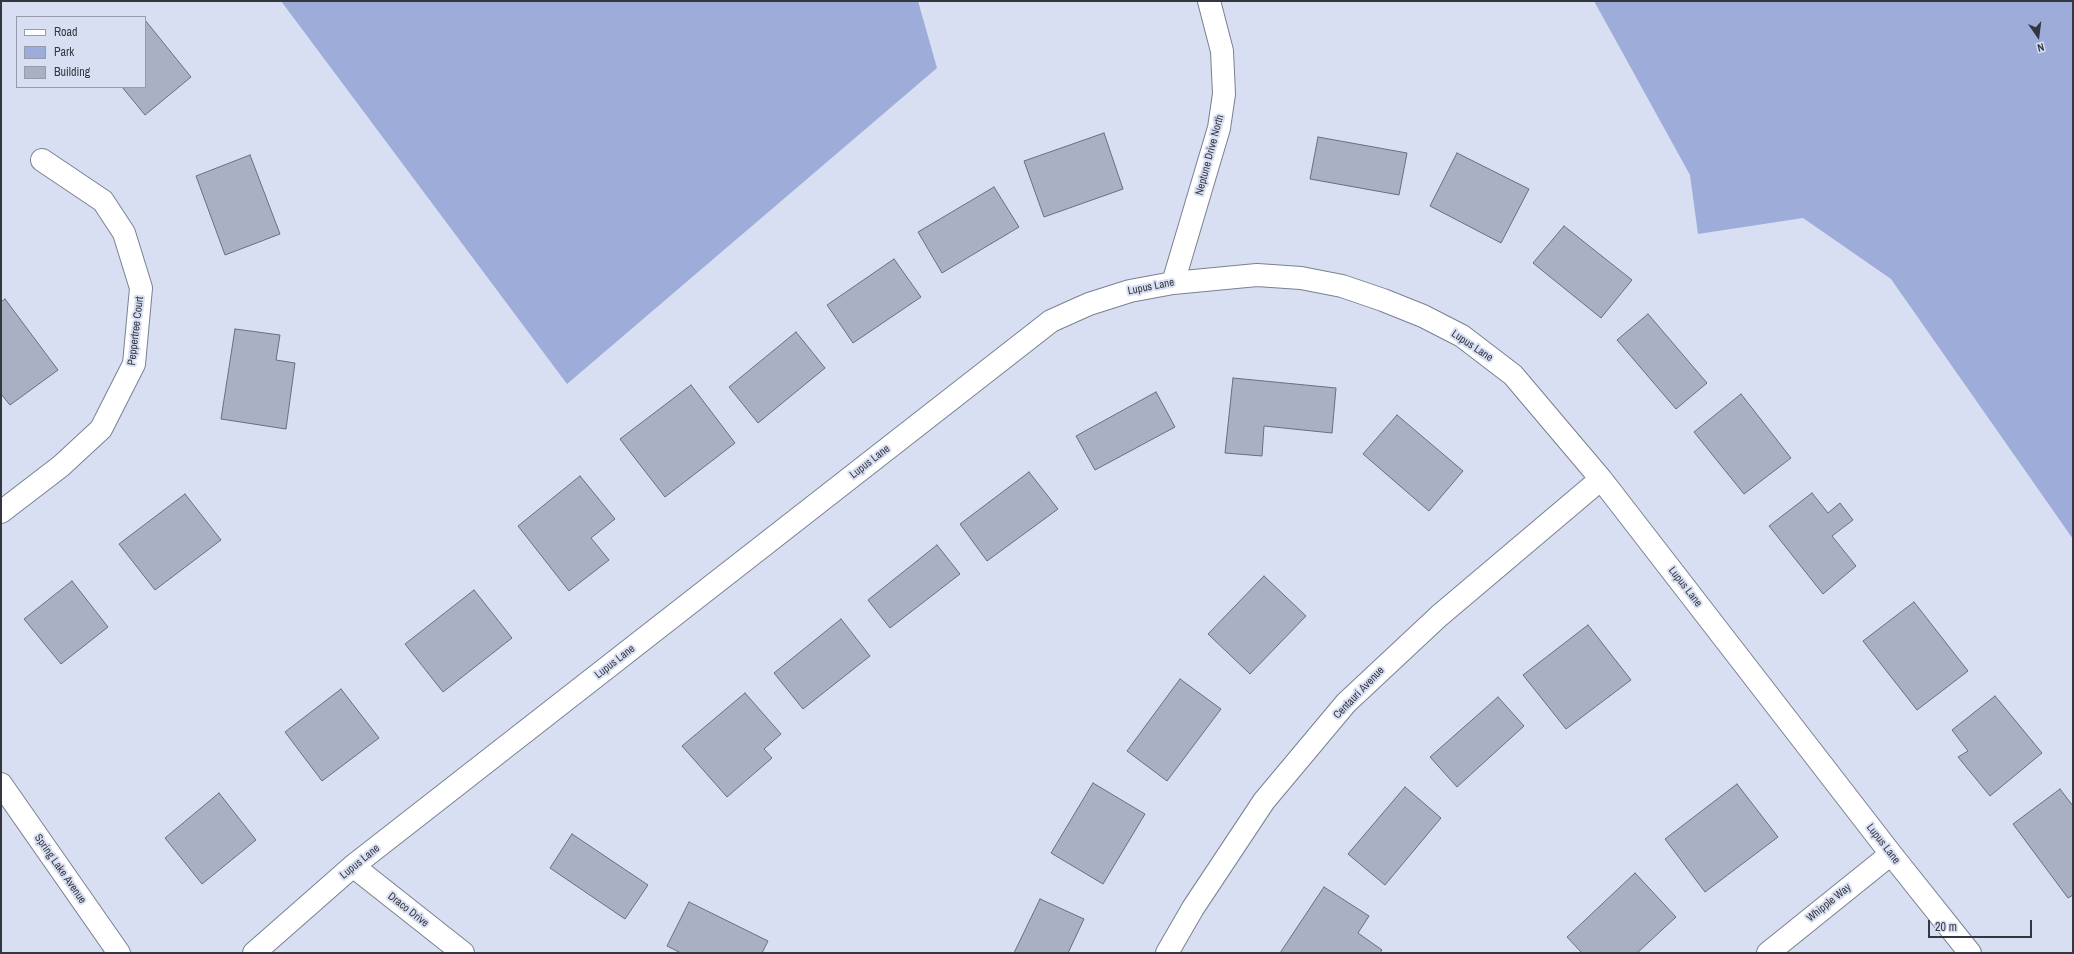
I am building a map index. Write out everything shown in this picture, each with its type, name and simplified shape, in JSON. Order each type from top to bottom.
[{"type":"street","name":"Neptune Drive North","points":[[1173,283],[1219,128],[1224,94],[1222,51],[1209,1]]},
{"type":"street","name":"Peppertree Court","points":[[1,512],[61,466],[101,429],[134,364],[141,288],[124,233],[103,201],[42,160]]},
{"type":"street","name":"Lupus Lane","points":[[254,953],[353,866],[1051,321],[1089,304],[1130,291],[1173,283],[1257,275],[1301,278],[1342,286],[1383,300],[1423,316],[1462,336],[1513,375],[1601,479],[1890,854],[1970,953]]},
{"type":"street","name":"Centauri Avenue","points":[[1167,953],[1193,908],[1264,801],[1346,703],[1440,616],[1601,479]]},
{"type":"street","name":"Spring Lake Avenue","points":[[1,784],[118,953]]},
{"type":"street","name":"Whipple Way","points":[[1768,953],[1890,854]]},
{"type":"street","name":"Draco Drive","points":[[353,866],[463,953]]},
{"type":"green space","points":[[281,1],[918,1],[937,68],[567,384]]},
{"type":"green space","points":[[1594,1],[2073,1],[2073,539],[1891,279],[1803,218],[1698,234],[1690,175]]},
{"type":"building","points":[[146,21],[191,77],[145,115],[123,88],[146,88]]},
{"type":"building","points":[[1104,133],[1123,189],[1044,217],[1024,161]]},
{"type":"building","points":[[1318,137],[1407,153],[1399,195],[1310,179]]},
{"type":"building","points":[[1457,153],[1529,189],[1501,243],[1430,206]]},
{"type":"building","points":[[250,155],[280,234],[225,255],[196,176]]},
{"type":"building","points":[[994,187],[1019,227],[942,273],[918,232]]},
{"type":"building","points":[[1564,226],[1632,280],[1601,318],[1533,263]]},
{"type":"building","points":[[894,259],[921,297],[853,343],[827,305]]},
{"type":"building","points":[[5,299],[58,370],[10,405],[1,394],[1,302]]},
{"type":"building","points":[[1648,314],[1707,383],[1676,409],[1617,340]]},
{"type":"building","points":[[235,329],[280,335],[276,360],[295,363],[286,429],[221,419]]},
{"type":"building","points":[[796,332],[825,368],[758,423],[729,387]]},
{"type":"building","points":[[1233,378],[1336,388],[1332,433],[1264,426],[1262,456],[1225,453]]},
{"type":"building","points":[[691,385],[735,443],[665,497],[620,439]]},
{"type":"building","points":[[1156,392],[1175,427],[1095,470],[1076,436]]},
{"type":"building","points":[[1741,394],[1791,458],[1744,494],[1694,432]]},
{"type":"building","points":[[1397,415],[1463,471],[1429,511],[1363,454]]},
{"type":"building","points":[[1029,472],[1058,509],[987,561],[960,524]]},
{"type":"building","points":[[580,476],[615,519],[591,538],[609,560],[569,591],[518,526]]},
{"type":"building","points":[[1812,493],[1828,513],[1840,503],[1853,520],[1832,536],[1856,566],[1823,594],[1769,526]]},
{"type":"building","points":[[185,494],[221,540],[155,590],[119,544]]},
{"type":"building","points":[[937,545],[960,574],[890,628],[868,600]]},
{"type":"building","points":[[1264,576],[1306,616],[1250,674],[1208,634]]},
{"type":"building","points":[[72,581],[108,627],[61,664],[24,619]]},
{"type":"building","points":[[474,590],[512,638],[443,692],[405,644]]},
{"type":"building","points":[[1914,602],[1968,671],[1917,710],[1863,641]]},
{"type":"building","points":[[841,619],[870,656],[803,709],[774,673]]},
{"type":"building","points":[[1588,625],[1631,680],[1566,729],[1523,675]]},
{"type":"building","points":[[1180,679],[1221,709],[1167,781],[1127,751]]},
{"type":"building","points":[[341,689],[379,738],[322,781],[285,732]]},
{"type":"building","points":[[745,693],[781,734],[764,749],[772,758],[727,797],[682,746]]},
{"type":"building","points":[[1995,696],[2042,753],[1990,796],[1958,757],[1968,751],[1952,730]]},
{"type":"building","points":[[1498,697],[1524,726],[1457,787],[1430,757]]},
{"type":"building","points":[[1093,783],[1145,814],[1103,884],[1051,853]]},
{"type":"building","points":[[1737,784],[1778,837],[1705,892],[1665,839]]},
{"type":"building","points":[[1405,787],[1441,818],[1385,885],[1348,854]]},
{"type":"building","points":[[2060,789],[2073,806],[2073,895],[2068,898],[2013,824]]},
{"type":"building","points":[[219,793],[256,840],[202,884],[165,838]]},
{"type":"building","points":[[572,834],[648,885],[625,919],[550,868]]},
{"type":"building","points":[[1635,873],[1676,917],[1637,953],[1582,953],[1567,937]]},
{"type":"building","points":[[1324,887],[1369,916],[1358,933],[1382,950],[1380,953],[1280,953]]},
{"type":"building","points":[[1040,899],[1084,919],[1068,953],[1014,953]]},
{"type":"building","points":[[689,902],[768,941],[762,953],[681,953],[667,946]]}]
